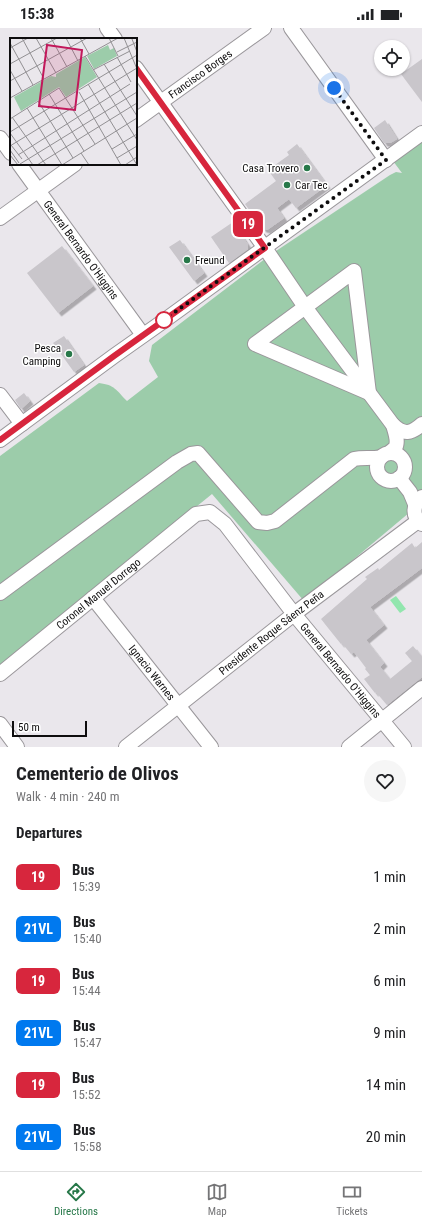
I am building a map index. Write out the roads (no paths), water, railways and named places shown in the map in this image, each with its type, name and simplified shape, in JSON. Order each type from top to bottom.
[{"type":"street","points":[[107,28],[114,38]]},
{"type":"street","name":"Francisco Borges","points":[[137,119],[264,28]]},
{"type":"street","points":[[291,28],[386,160]]},
{"type":"street","points":[[137,69],[265,248],[305,307],[393,425],[400,431],[407,432],[416,429],[422,424]]},
{"type":"street","points":[[0,440],[422,133]]},
{"type":"street","points":[[0,138],[10,152]]},
{"type":"street","name":"General Bernardo O'Higgins","points":[[20,165],[143,335]]},
{"type":"street","points":[[0,218],[74,165]]},
{"type":"street","points":[[354,271],[369,393],[255,344],[354,271]]},
{"type":"street","points":[[0,394],[22,424]]},
{"type":"street","points":[[0,592],[177,462],[191,454],[198,453],[258,522],[267,523],[275,521],[343,466],[354,459],[370,459],[385,455],[398,455],[404,462],[404,471],[399,478],[390,480],[382,477],[377,469],[377,465],[385,455],[395,448],[396,433],[393,425]]},
{"type":"street","points":[[399,478],[417,497],[414,512],[415,517],[420,523]]},
{"type":"street","name":"General Bernardo O'Higgins","points":[[196,514],[210,512],[224,524],[294,614],[404,747]]},
{"type":"street","name":"Coronel Manuel Dorrego","points":[[0,674],[196,514]]},
{"type":"street","name":"Presidente Roque Sáenz Peña","points":[[126,747],[294,614],[420,523]]},
{"type":"street","name":"Ignacio Warnes","points":[[93,598],[211,747]]},
{"type":"street","points":[[349,747],[422,688]]},
{"type":"street","points":[[0,724],[17,747]]},
{"type":"place","name":"Casa Trovero","points":[[307,168]]},
{"type":"place","name":"Car Tec","points":[[287,185]]},
{"type":"place","name":"Freund","points":[[187,260]]},
{"type":"place","name":"Pesca Camping","points":[[69,354]]}]
